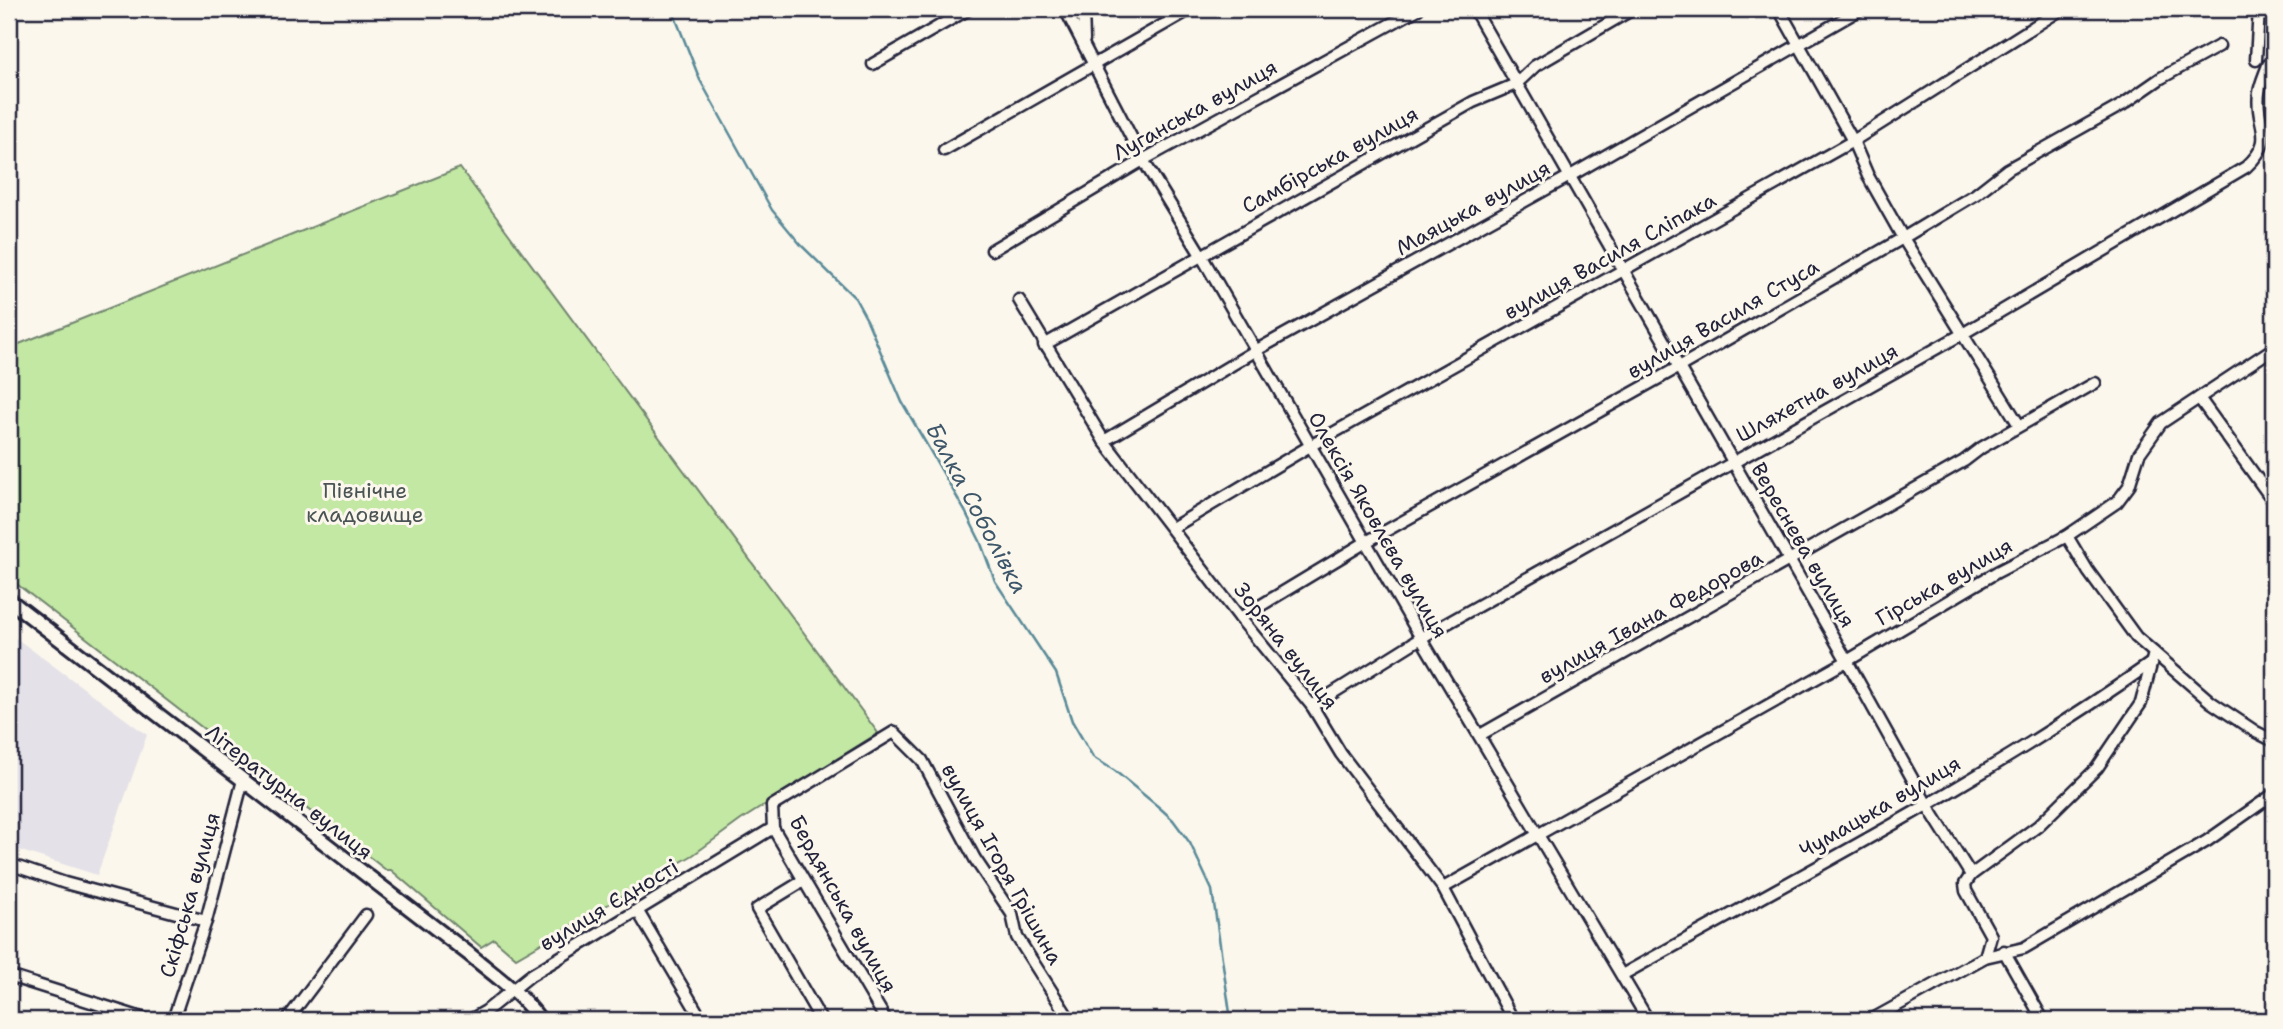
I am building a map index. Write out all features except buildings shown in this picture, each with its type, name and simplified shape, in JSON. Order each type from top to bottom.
[{"type":"street","points":[[873,64],[969,9]]},
{"type":"street","name":"Олексія Яковлєва вулиця","points":[[1065,9],[1143,160],[1201,255],[1421,638],[1648,1020]]},
{"type":"street","points":[[1083,9],[1084,44]]},
{"type":"street","points":[[944,150],[1191,9]]},
{"type":"street","name":"Луганська вулиця","points":[[992,250],[1143,160],[1418,9]]},
{"type":"street","name":"Вереснева вулиця","points":[[1474,9],[1927,805],[1971,875],[1965,884],[1966,891],[1991,936],[1985,957]]},
{"type":"street","name":"Самбірська вулиця","points":[[1044,345],[1473,102],[1516,84],[1535,66],[1633,9]]},
{"type":"street","points":[[1779,9],[1853,141],[1868,176],[1903,238],[2019,425]]},
{"type":"street","name":"Маяцька вулиця","points":[[1104,441],[1255,351],[1570,176],[1861,9]]},
{"type":"street","name":"вулиця Василя Сліпака","points":[[1172,528],[1310,446],[1853,141],[2062,9]]},
{"type":"street","points":[[2256,60],[2259,9]]},
{"type":"street","name":"вулиця Василя Стуса","points":[[1240,618],[1366,542],[1903,238],[1976,194],[2008,169],[2122,105],[2161,78],[2219,46]]},
{"type":"street","name":"Шляхетна вулиця","points":[[1311,706],[1421,638],[1964,333],[2246,167],[2259,155],[2264,137],[2258,94],[2268,65]]},
{"type":"street","name":"Зоряна вулиця","points":[[1019,300],[1104,441],[1311,706],[1347,763],[1443,888],[1513,1020]]},
{"type":"street","name":"Гірська вулиця","points":[[1443,888],[1847,661],[1997,572],[2067,536],[2117,502],[2129,486],[2139,454],[2161,423],[2274,348]]},
{"type":"street","name":"вулиця Івана Федорова","points":[[1480,736],[1790,561],[2095,383]]},
{"type":"street","points":[[2199,398],[2274,502]]},
{"type":"street","points":[[2067,536],[2083,564],[2136,636],[2211,702],[2274,741]]},
{"type":"street","name":"Літературна вулиця","points":[[9,600],[514,990],[540,1020]]},
{"type":"street","points":[[1971,875],[2038,826],[2097,768],[2141,703],[2154,653]]},
{"type":"street","name":"Чумацька вулиця","points":[[1622,975],[1927,805],[2107,694],[2151,663]]},
{"type":"street","name":"вулиця Ігоря Грішина","points":[[772,806],[894,732],[922,760],[975,859],[1012,914],[1017,937],[1070,1020]]},
{"type":"street","name":"Скіфська вулиця","points":[[173,1020],[206,921],[243,780]]},
{"type":"street","points":[[1871,1020],[1985,957],[2024,948],[2207,841],[2274,794]]},
{"type":"street","name":"Бердянська вулиця","points":[[772,806],[773,828],[886,1020]]},
{"type":"street","name":"вулиця Єдності","points":[[470,1020],[531,975],[773,828]]},
{"type":"street","points":[[9,864],[65,883],[206,921]]},
{"type":"street","points":[[803,881],[757,909],[821,1020]]},
{"type":"street","points":[[637,910],[702,1020]]},
{"type":"street","points":[[287,1020],[366,915]]},
{"type":"street","points":[[2004,951],[2043,1020]]},
{"type":"street","points":[[9,976],[148,1020]]},
{"type":"shaded area","points":[[9,633],[147,735],[97,875],[9,847]]},
{"type":"green space","name":"Північне кладовище","points":[[460,168],[878,733],[741,820],[693,855],[516,958],[494,939],[481,947],[391,870],[386,870],[9,578],[9,348]]},
{"type":"waterway","name":"Балка Соболівка","points":[[554,9],[559,15],[570,9]]},
{"type":"waterway","name":"Балка Соболівка","points":[[672,9],[700,80],[772,210],[801,245],[855,298],[902,402],[965,511],[995,581],[1056,673],[1072,721],[1093,757],[1115,771],[1161,809],[1190,843],[1212,890],[1231,1020]]}]
